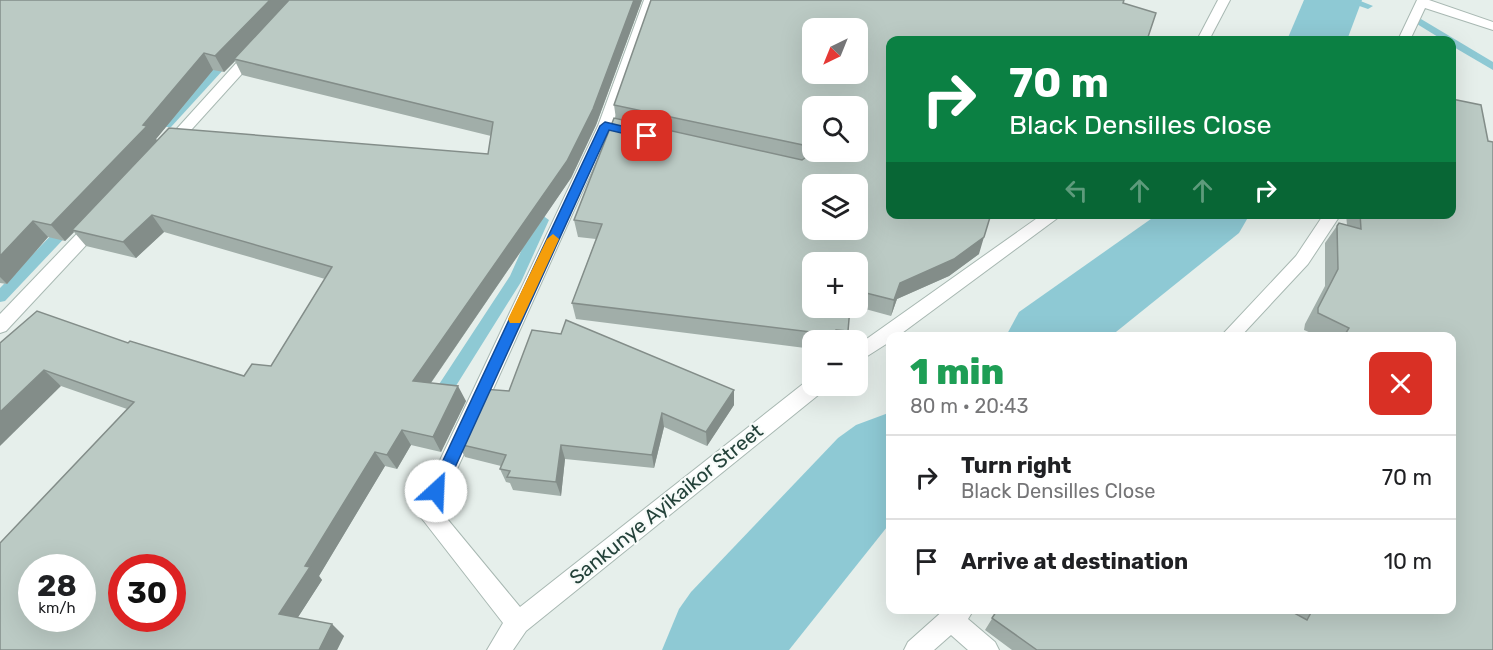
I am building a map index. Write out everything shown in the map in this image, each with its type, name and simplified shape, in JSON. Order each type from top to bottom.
[{"type":"street","points":[[518,624],[427,511],[610,127],[650,0]]},
{"type":"street","points":[[1205,36],[1224,0]]},
{"type":"street","points":[[1406,36],[1423,2],[1493,26]]},
{"type":"street","points":[[155,160],[261,45]]},
{"type":"street","points":[[0,326],[106,213]]},
{"type":"street","points":[[890,332],[1048,219]]},
{"type":"street","points":[[1234,332],[1302,260],[1330,219]]},
{"type":"street","points":[[868,348],[886,335]]},
{"type":"street","name":"Sankunye Ayikaikor Street","points":[[499,650],[518,624],[803,396]]},
{"type":"street","points":[[916,650],[956,614],[987,650]]},
{"type":"building","points":[[0,0],[270,0],[215,56],[204,53],[143,125],[147,126],[51,225],[33,221],[0,256]]},
{"type":"building","points":[[289,0],[634,0],[593,109],[567,161],[413,381],[458,386],[433,437],[402,430],[387,455],[375,452],[305,566],[310,567],[279,614],[332,624],[319,650],[0,650],[0,543],[134,402],[44,370],[0,412],[0,343],[37,311],[128,343],[130,341],[244,376],[252,364],[271,366],[332,267],[152,215],[123,242],[72,230],[169,128],[488,154],[493,122],[234,59]]},
{"type":"building","points":[[651,0],[1124,0],[1123,3],[1156,13],[1148,36],[886,36],[886,219],[989,219],[984,237],[954,259],[900,283],[894,300],[868,294],[868,252],[802,252],[802,318],[849,318],[848,330],[802,331],[572,303],[602,224],[574,220],[614,118],[802,160],[802,162],[868,162],[868,96],[802,96],[802,145],[614,105]]},
{"type":"building","points":[[1456,100],[1481,105],[1488,141],[1493,142],[1493,650],[1037,650],[992,618],[995,614],[1296,614],[1307,620],[1310,614],[1456,614],[1456,332],[1346,332],[1349,328],[1318,313],[1318,308],[1338,269],[1337,226],[1339,223],[1361,229],[1360,219],[1456,219]]},
{"type":"building","points":[[566,320],[734,390],[706,432],[662,413],[652,455],[561,445],[556,482],[507,477],[510,471],[500,469],[506,455],[458,444],[483,389],[509,391],[532,330],[561,334]]},
{"type":"waterway","points":[[1319,36],[1333,0]]},
{"type":"waterway","points":[[1347,0],[1368,6]]},
{"type":"waterway","points":[[1421,22],[1444,36]]},
{"type":"waterway","points":[[1456,44],[1493,67]]},
{"type":"waterway","points":[[167,124],[230,56]]},
{"type":"waterway","points":[[1055,332],[1205,219]]},
{"type":"waterway","points":[[438,400],[516,278],[542,220]]},
{"type":"waterway","points":[[0,297],[69,225]]},
{"type":"waterway","points":[[720,650],[731,632],[873,469],[886,459]]},
{"type":"slow traffic","points":[[515,319],[553,239]]},
{"type":"route","points":[[436,491],[605,126],[647,136]]}]
